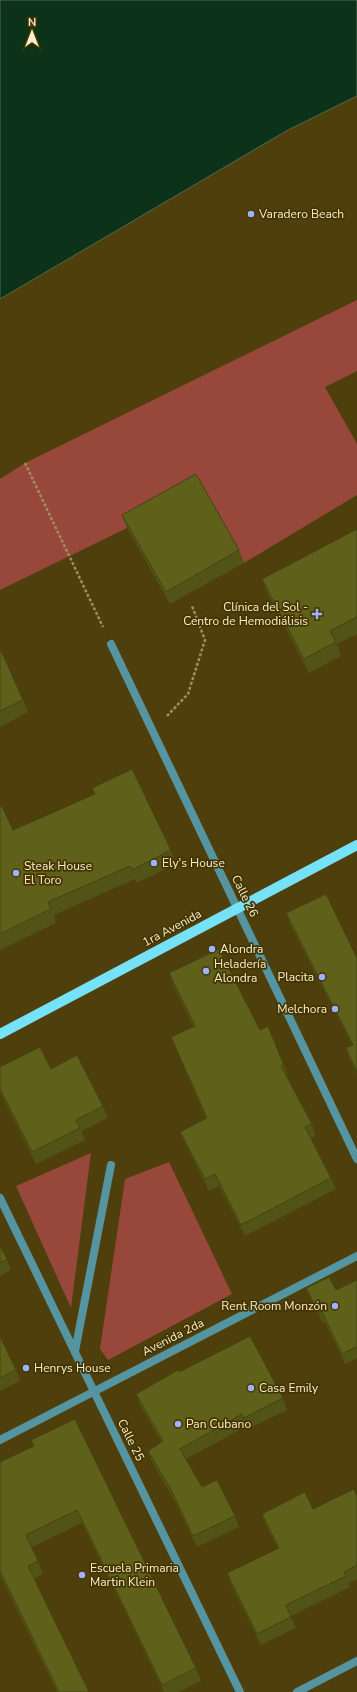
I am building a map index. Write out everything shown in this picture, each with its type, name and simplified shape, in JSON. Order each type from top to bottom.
[{"type":"main road","name":"1ra Avenida","points":[[0,1034],[357,845]]},
{"type":"street","name":"Calle 26","points":[[111,644],[357,1159]]},
{"type":"street","points":[[75,1351],[111,1165]]},
{"type":"street","name":"Calle 25","points":[[0,1198],[240,1692]]},
{"type":"street","name":"Avenida 2da","points":[[0,1440],[357,1256]]},
{"type":"street","points":[[297,1692],[357,1661]]},
{"type":"path","points":[[25,463],[111,644]]},
{"type":"path","points":[[152,731],[188,694],[205,640],[192,606]]},
{"type":"shaded area","points":[[0,0],[357,0],[357,96],[288,130],[0,299]]},
{"type":"shaded area","points":[[357,300],[357,371],[325,387],[357,444],[357,495],[244,563],[200,487],[127,528],[0,590],[0,479],[25,463]]},
{"type":"shaded area","points":[[91,1153],[71,1308],[16,1186]]},
{"type":"shaded area","points":[[169,1162],[232,1294],[108,1360],[100,1349],[125,1179]]},
{"type":"building","points":[[196,474],[239,550],[166,592],[122,515]]},
{"type":"building","name":"Clínica del Sol - Centro de Hemodiálisis","points":[[357,529],[357,617],[330,631],[336,642],[304,659],[262,579]]},
{"type":"building","points":[[0,648],[23,700],[0,711]]},
{"type":"building","points":[[132,769],[171,850],[132,870],[130,866],[48,902],[51,909],[0,934],[0,807],[2,806],[13,830],[95,794],[92,788]]},
{"type":"building","points":[[326,894],[357,958],[357,1072],[346,1048],[353,1045],[286,913]]},
{"type":"building","points":[[219,949],[260,1030],[268,1026],[284,1065],[281,1066],[312,1124],[305,1127],[331,1178],[241,1225],[215,1174],[205,1179],[180,1132],[207,1118],[171,1037],[195,1026],[169,973]]},
{"type":"building","points":[[40,1047],[51,1069],[77,1055],[103,1106],[76,1120],[80,1128],[32,1152],[0,1089],[0,1067]]},
{"type":"building","points":[[0,1246],[7,1259],[0,1263]]},
{"type":"building","points":[[329,1277],[336,1290],[357,1280],[357,1348],[356,1347],[342,1354],[322,1312],[319,1313],[306,1288]]},
{"type":"building","points":[[0,1336],[16,1370],[0,1378]]},
{"type":"building","points":[[250,1336],[283,1398],[244,1418],[242,1414],[180,1449],[202,1487],[217,1480],[235,1516],[193,1536],[170,1488],[148,1451],[163,1441],[136,1394],[178,1370],[179,1372]]},
{"type":"building","points":[[75,1419],[196,1668],[162,1685],[77,1510],[26,1535],[38,1561],[28,1566],[89,1692],[59,1692],[0,1571],[0,1462],[34,1446],[31,1440]]},
{"type":"building","points":[[354,1489],[357,1496],[357,1565],[344,1572],[346,1576],[286,1605],[291,1617],[257,1634],[227,1573],[279,1548],[262,1514],[305,1492],[313,1509]]},
{"type":"place","name":"Varadero Beach","points":[[251,214]]},
{"type":"place","name":"Clínica del Sol - Centro de Hemodiálisis","points":[[317,614]]},
{"type":"place","name":"Ely's House","points":[[154,863]]},
{"type":"place","name":"Steak House El Toro","points":[[16,873]]},
{"type":"place","name":"Alondra","points":[[212,949]]},
{"type":"place","name":"Heladería Alondra","points":[[206,971]]},
{"type":"place","name":"Placita","points":[[322,977]]},
{"type":"place","name":"Melchora","points":[[335,1009]]},
{"type":"place","name":"Rent Room Monzón","points":[[335,1306]]},
{"type":"place","name":"Henrys House","points":[[26,1368]]},
{"type":"place","name":"Casa Emily","points":[[251,1388]]},
{"type":"place","name":"Pan Cubano","points":[[178,1424]]},
{"type":"place","name":"Escuela Primaria Martin Klein","points":[[82,1575]]}]
